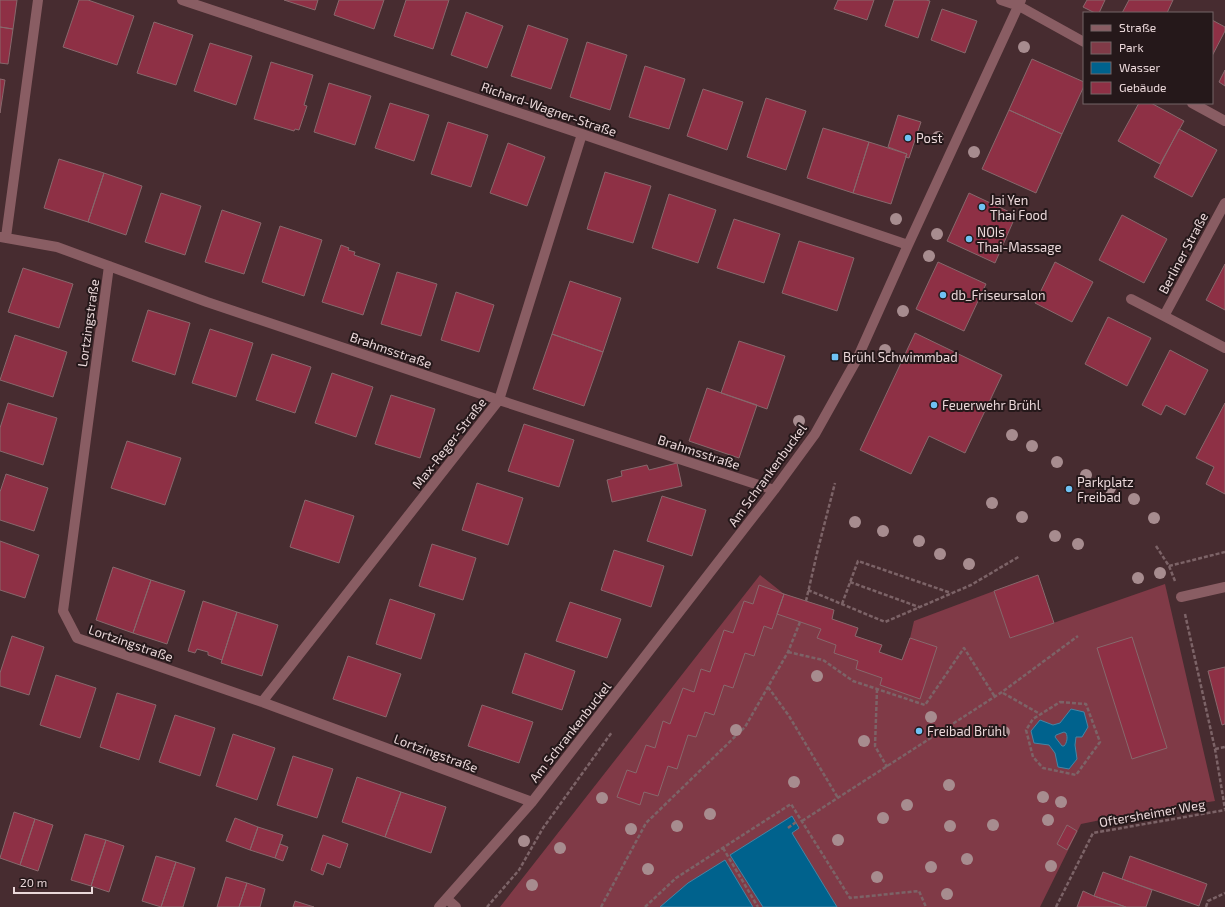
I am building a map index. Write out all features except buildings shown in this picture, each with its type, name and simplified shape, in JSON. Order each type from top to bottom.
[{"type":"street","points":[[3,237],[38,0]]},
{"type":"street","name":"Richard-Wagner-Straße","points":[[182,0],[908,245]]},
{"type":"street","points":[[1001,0],[1020,3],[1083,41]]},
{"type":"street","name":"Am Schrankenbuckel","points":[[439,907],[532,802],[774,490],[815,434],[857,359],[1020,3]]},
{"type":"street","points":[[1194,104],[1225,121]]},
{"type":"street","name":"Max-Reger-Straße","points":[[262,702],[499,400],[582,134]]},
{"type":"street","name":"Berliner Straße","points":[[1164,316],[1225,203]]},
{"type":"street","name":"Brahmsstraße","points":[[3,237],[57,247],[207,302],[774,490]]},
{"type":"street","name":"Lortzingstraße","points":[[108,266],[62,611],[78,638],[262,702],[532,802]]},
{"type":"street","name":"Berliner Straße","points":[[1131,299],[1225,348]]},
{"type":"street","points":[[1181,597],[1225,587]]},
{"type":"street","points":[[447,899],[456,907]]},
{"type":"path","points":[[806,601],[835,483]]},
{"type":"path","points":[[1156,546],[1169,566],[1225,552]]},
{"type":"path","points":[[808,590],[885,622],[971,585],[1020,556]]},
{"type":"path","points":[[842,604],[858,560],[952,593]]},
{"type":"path","points":[[850,582],[919,608]]},
{"type":"path","points":[[1181,597],[1215,749],[1225,810]]},
{"type":"path","points":[[601,907],[646,823],[745,727],[788,652],[800,622]]},
{"type":"path","points":[[802,821],[995,697],[1078,636]]},
{"type":"path","points":[[788,652],[823,660],[853,681],[925,705],[964,648],[995,697]]},
{"type":"path","points":[[768,687],[789,716],[838,798]]},
{"type":"path","points":[[877,689],[875,746],[887,767]]},
{"type":"path","points":[[1002,692],[1040,714]]},
{"type":"path","points":[[1060,702],[1086,704],[1100,742],[1076,775],[1043,768],[1033,757],[1026,730],[1033,719],[1040,714],[1060,702]]},
{"type":"path","points":[[1215,749],[1225,747]]},
{"type":"path","points":[[645,907],[676,878],[791,804],[850,898],[919,891],[926,907]]},
{"type":"path","name":"Oftersheimer Weg","points":[[1056,907],[1093,833],[1225,810]]},
{"type":"path","points":[[788,828],[796,822]]},
{"type":"path","points":[[723,848],[758,907]]},
{"type":"path","points":[[1206,907],[1208,901],[1225,893]]},
{"type":"green space","name":"Freibad Brühl","points":[[760,575],[784,594],[834,610],[832,619],[858,628],[856,636],[882,645],[880,652],[902,660],[914,621],[994,591],[1010,638],[1165,584],[1215,801],[1135,813],[1081,824],[1040,907],[500,907]]},
{"type":"water","points":[[1071,709],[1084,712],[1088,727],[1082,737],[1076,737],[1075,745],[1077,759],[1069,769],[1058,767],[1055,753],[1049,745],[1034,743],[1031,731],[1040,720],[1053,725],[1060,723]],"holes":[[[1064,732],[1066,733],[1066,742],[1064,746],[1062,746],[1055,737],[1056,735]]]},
{"type":"water","points":[[792,816],[799,828],[792,833],[837,907],[763,907],[730,855]]},
{"type":"water","points":[[725,860],[753,907],[660,907],[688,883]]},
{"type":"place","name":"Post","points":[[908,138]]},
{"type":"place","name":"Jai Yen Thai Food","points":[[982,207]]},
{"type":"place","name":"NOIs Thai-Massage","points":[[969,239]]},
{"type":"place","name":"db_Friseursalon","points":[[943,295]]},
{"type":"place","name":"Brühl Schwimmbad","points":[[835,357]]},
{"type":"place","name":"Feuerwehr Brühl","points":[[934,405]]},
{"type":"place","name":"Parkplatz Freibad","points":[[1069,489]]},
{"type":"place","name":"Freibad Brühl","points":[[919,731]]}]
